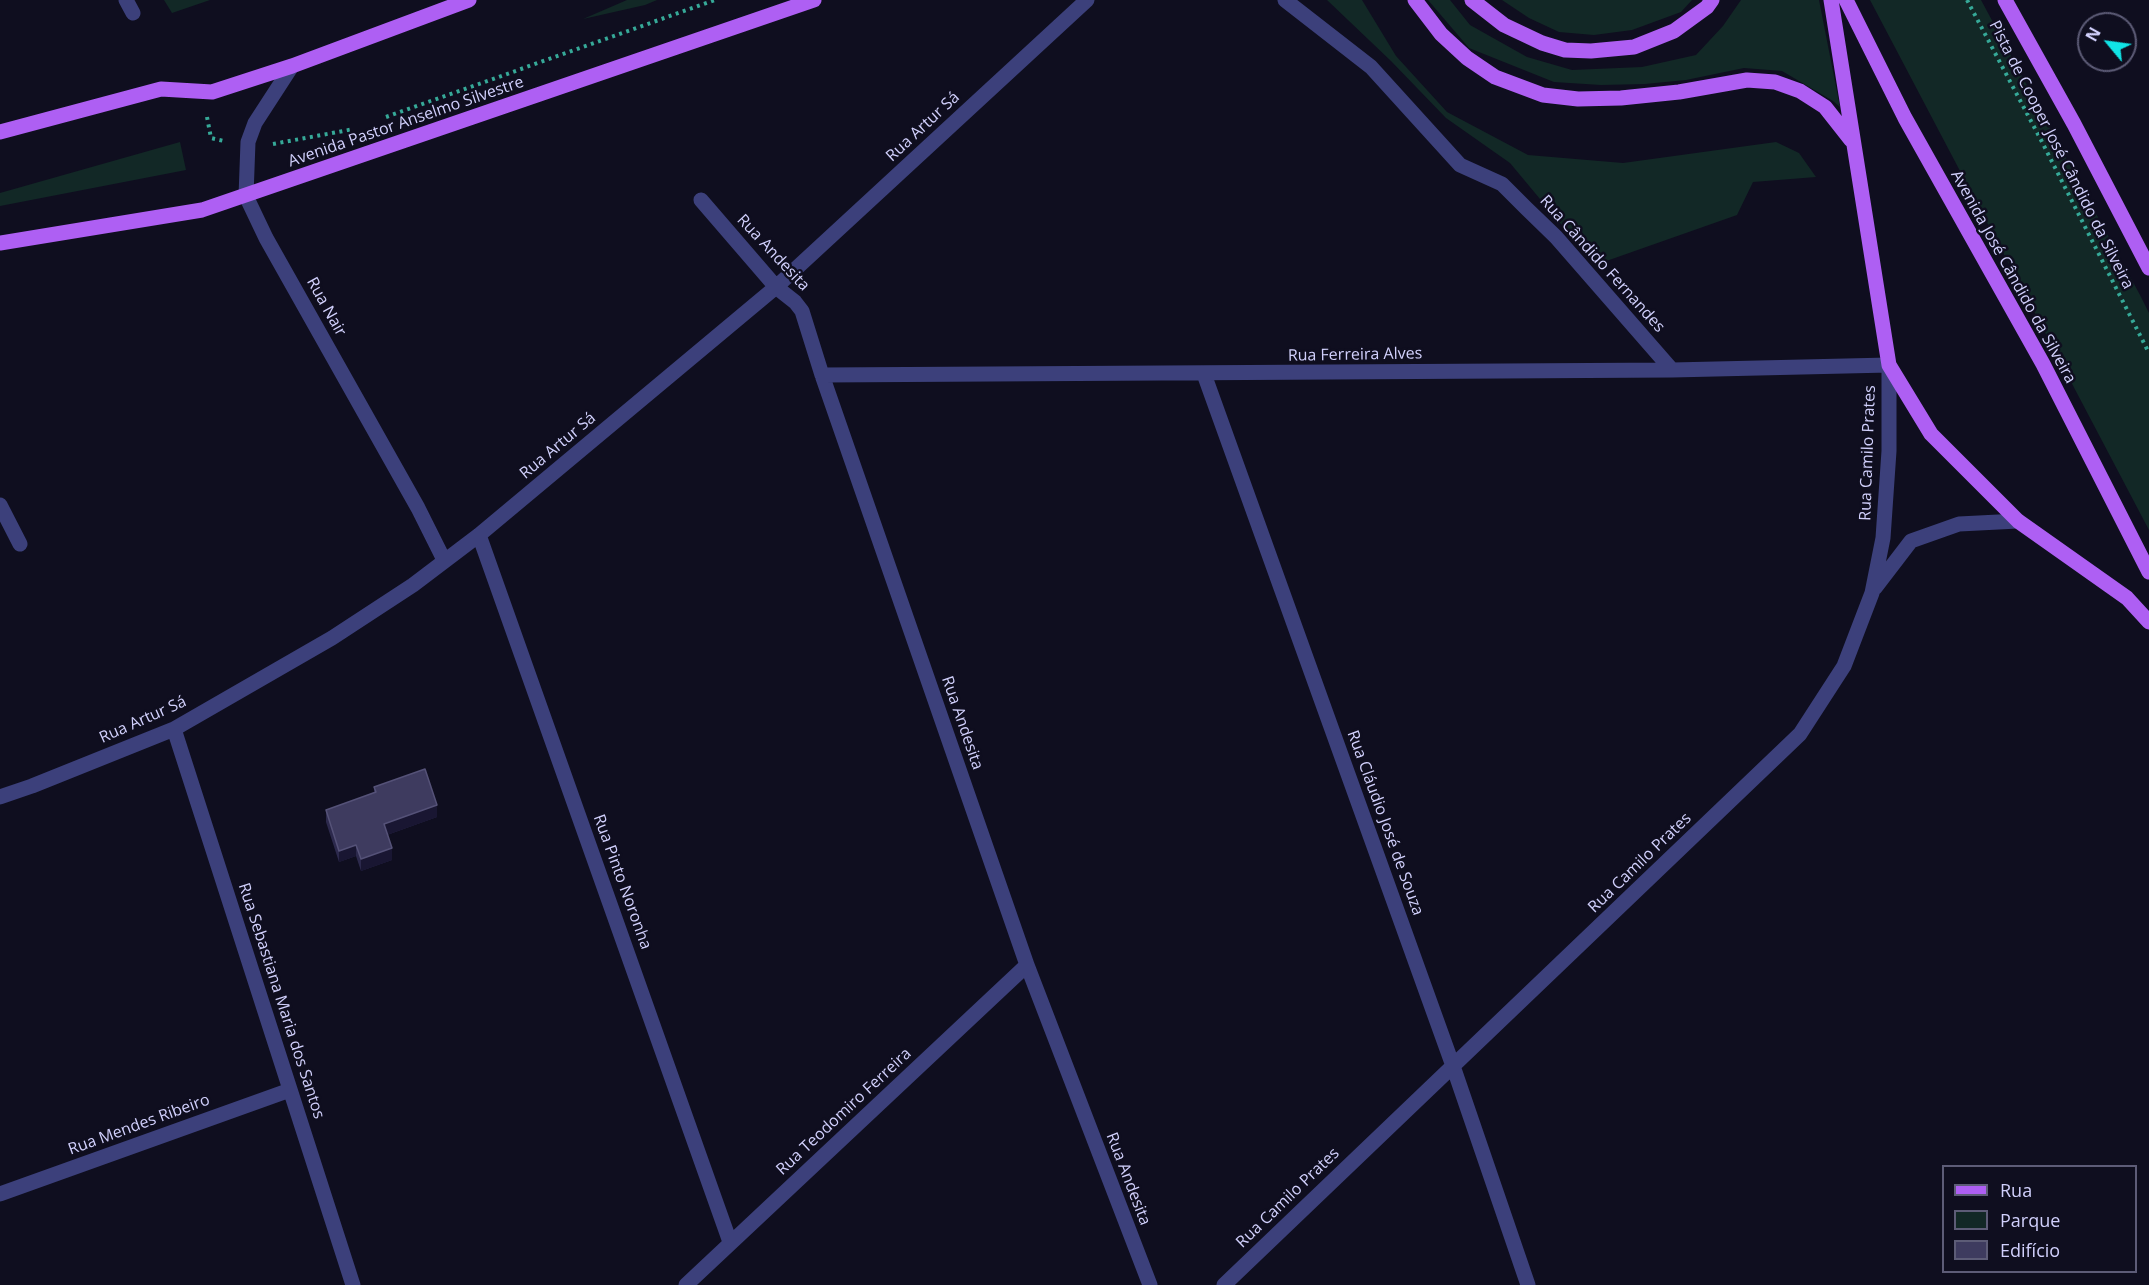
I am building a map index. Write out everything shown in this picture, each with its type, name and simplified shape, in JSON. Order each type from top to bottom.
[{"type":"main road","points":[[0,132],[161,89],[212,92],[292,66],[469,0]]},
{"type":"main road","name":"Avenida Pastor Anselmo Silvestre","points":[[0,243],[202,210],[814,0]]},
{"type":"main road","points":[[1415,0],[1441,34],[1467,58],[1495,76],[1543,95],[1578,99],[1620,98],[1679,92],[1747,80],[1775,82],[1800,91],[1825,106],[1853,142]]},
{"type":"main road","points":[[1472,0],[1504,25],[1542,43],[1565,50],[1591,51],[1634,47],[1674,31],[1707,7],[1712,0]]},
{"type":"main road","points":[[1831,0],[1888,365],[1932,434],[2018,520],[2127,598],[2149,622]]},
{"type":"main road","name":"Avenida José Cândido da Silveira","points":[[1846,0],[1905,118],[2043,364],[2149,572]]},
{"type":"main road","points":[[2010,4],[2143,245],[2149,268]]},
{"type":"street","name":"Rua Artur Sá","points":[[0,797],[174,729],[332,638],[412,585],[479,535],[776,287],[1087,0]]},
{"type":"street","name":"Rua Cândido Fernandes","points":[[1285,0],[1371,67],[1421,119],[1460,165],[1502,184],[1556,237],[1672,370]]},
{"type":"street","name":"Rua Nair","points":[[292,66],[262,111],[248,142],[246,196],[266,238],[418,508],[444,561]]},
{"type":"street","name":"Rua Andesita","points":[[701,200],[776,287],[795,302],[802,311],[822,375],[1028,965],[1150,1285]]},
{"type":"street","name":"Rua Ferreira Alves","points":[[822,375],[1672,370],[1888,365]]},
{"type":"street","name":"Rua Camilo Prates","points":[[1224,1285],[1800,734],[1844,666],[1872,593],[1883,538],[1889,451],[1888,365]]},
{"type":"street","name":"Rua Cláudio José de Souza","points":[[1204,374],[1453,1066],[1528,1285]]},
{"type":"street","points":[[0,505],[20,544]]},
{"type":"street","points":[[1872,593],[1911,541],[1959,524],[2018,520]]},
{"type":"street","name":"Rua Pinto Noronha","points":[[479,535],[730,1242]]},
{"type":"street","name":"Rua Sebastiana Maria dos Santos","points":[[174,729],[353,1285]]},
{"type":"street","name":"Rua Teodomiro Ferreira","points":[[687,1285],[730,1242],[1028,965]]},
{"type":"street","name":"Rua Mendes Ribeiro","points":[[0,1194],[290,1090]]},
{"type":"path","points":[[375,121],[715,0]]},
{"type":"path","name":"Pista de Cooper José Cândido da Silveira","points":[[1967,0],[2149,353]]},
{"type":"path","points":[[201,91],[211,138],[225,141],[278,144],[364,125]]},
{"type":"green space","points":[[164,0],[210,0],[172,13]]},
{"type":"green space","points":[[627,0],[657,0],[645,5],[583,19]]},
{"type":"green space","points":[[1327,0],[1362,0],[1396,56],[1447,112],[1528,155],[1623,163],[1776,142],[1799,153],[1816,177],[1753,182],[1737,215],[1595,265],[1510,163],[1446,118]]},
{"type":"green space","points":[[1428,0],[1450,0],[1470,25],[1527,57],[1572,70],[1642,67],[1696,55],[1723,26],[1741,0],[1819,0],[1840,107],[1782,71],[1744,68],[1686,80],[1645,84],[1601,85],[1554,82],[1469,48]]},
{"type":"green space","points":[[1502,0],[1692,0],[1681,12],[1632,30],[1594,35],[1559,32],[1529,18]]},
{"type":"green space","points":[[1870,0],[1981,0],[2140,295],[2149,313],[2149,530]]},
{"type":"green space","points":[[180,142],[186,170],[0,206],[0,193]]},
{"type":"building","points":[[425,769],[437,805],[384,824],[392,848],[361,859],[356,845],[339,851],[326,810],[376,792],[374,787]]}]
